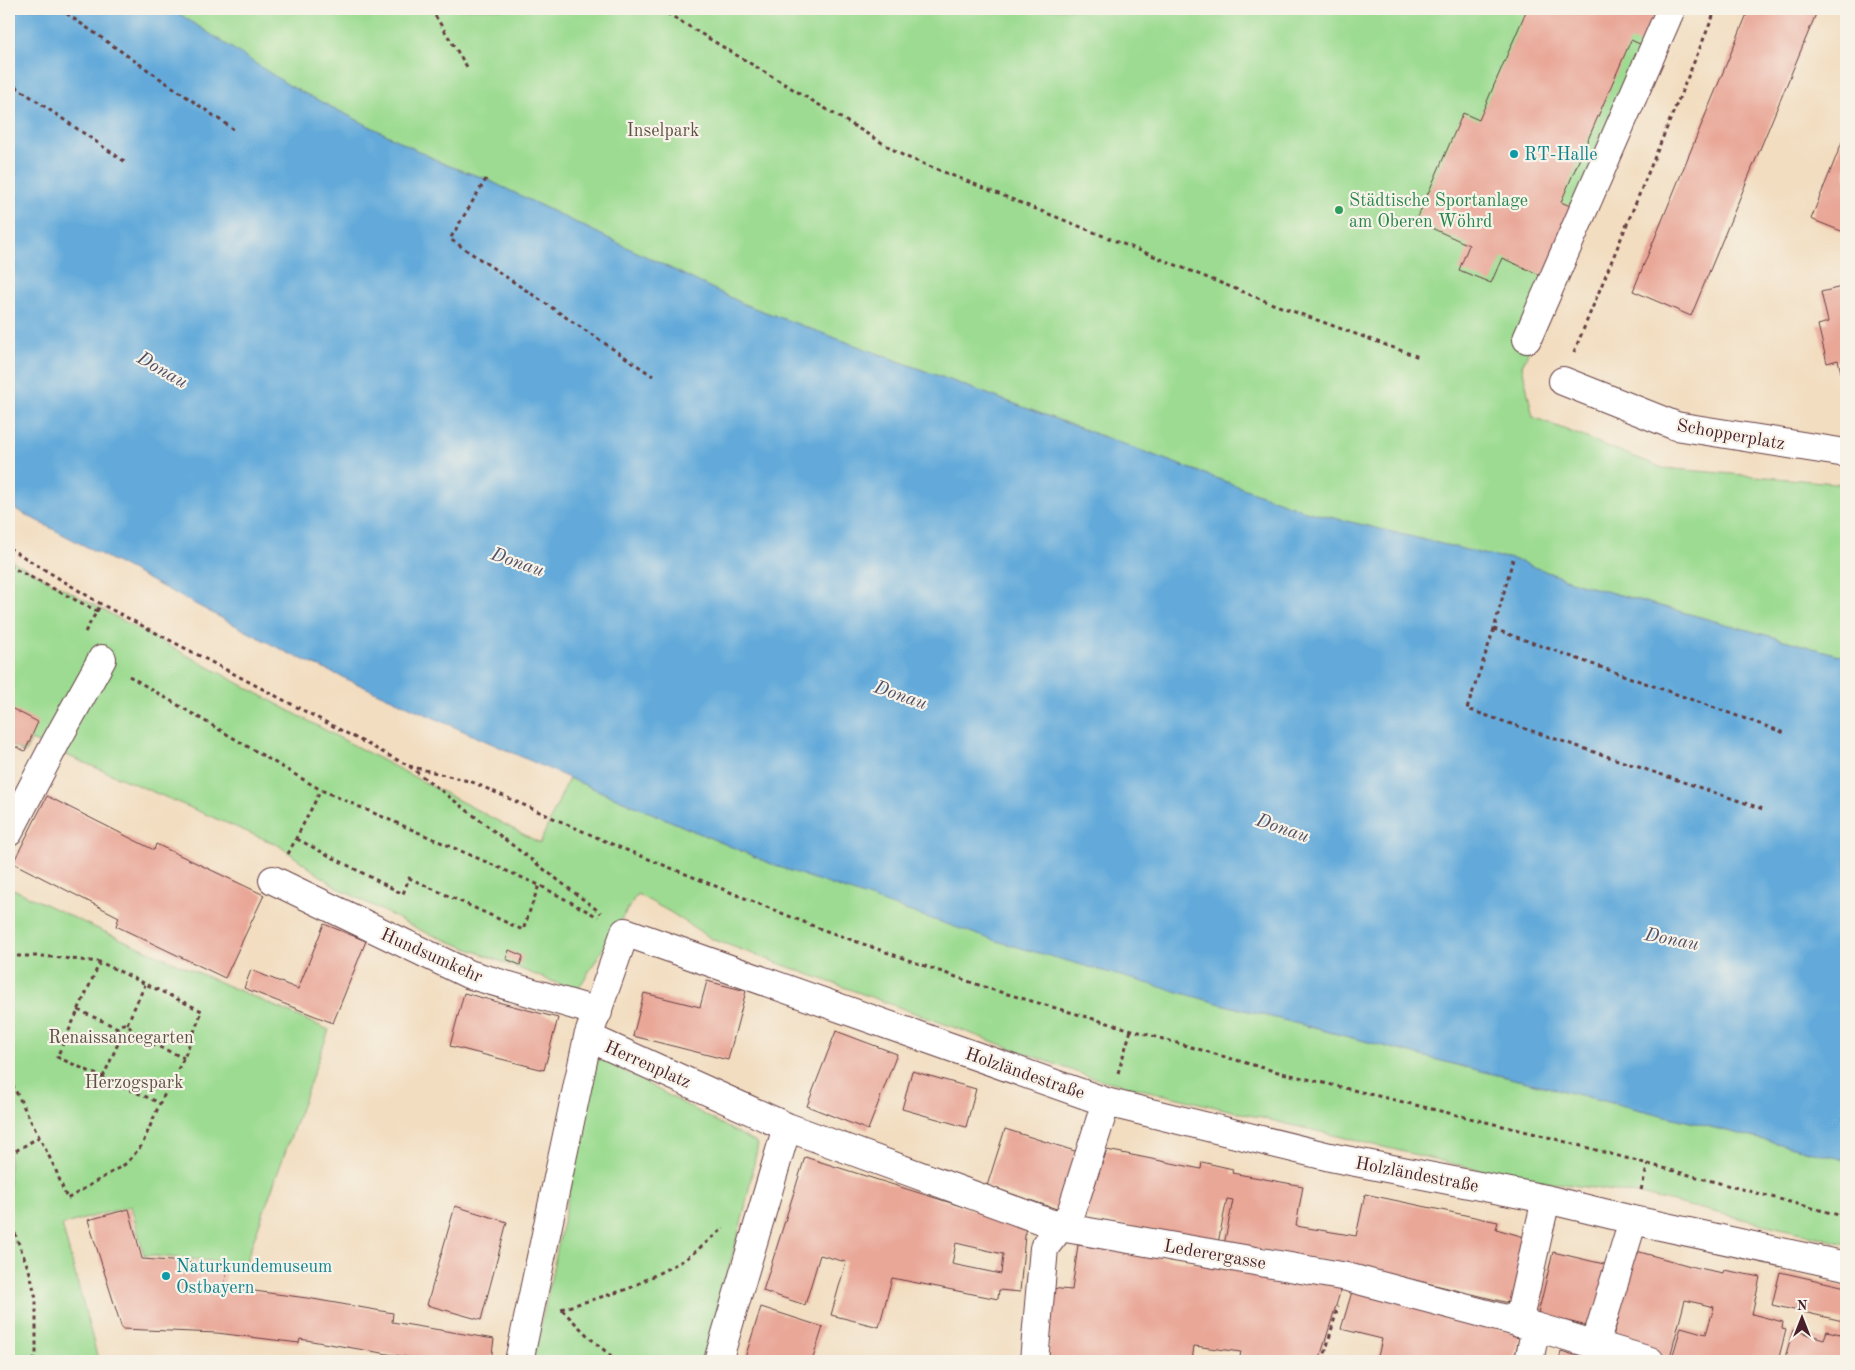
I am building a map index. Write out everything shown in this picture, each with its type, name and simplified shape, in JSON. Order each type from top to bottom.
[{"type":"street","points":[[1527,339],[1671,9]]},
{"type":"street","name":"Schopperplatz","points":[[1563,381],[1676,426],[1846,453]]},
{"type":"street","points":[[9,832],[56,740],[102,659]]},
{"type":"street","name":"Hundsumkehr","points":[[273,880],[468,974],[598,1012]]},
{"type":"street","points":[[588,1038],[625,932]]},
{"type":"street","name":"Holzländestraße","points":[[625,932],[1106,1102],[1330,1157],[1546,1199],[1633,1220],[1846,1266]]},
{"type":"street","name":"Herrenplatz","points":[[519,1361],[588,1038],[787,1127]]},
{"type":"street","points":[[1034,1361],[1044,1248],[1071,1213],[1106,1102]]},
{"type":"street","points":[[718,1361],[787,1127]]},
{"type":"street","name":"Lederergasse","points":[[787,1127],[1060,1227],[1347,1277],[1527,1325],[1650,1361]]},
{"type":"street","points":[[1529,1361],[1527,1325],[1546,1199]]},
{"type":"street","points":[[1595,1345],[1633,1220]]},
{"type":"path","points":[[60,9],[233,129]]},
{"type":"path","points":[[431,9],[469,70]]},
{"type":"path","points":[[660,9],[904,156],[1273,304],[1419,357]]},
{"type":"path","points":[[1563,381],[1716,9]]},
{"type":"path","points":[[9,82],[127,163]]},
{"type":"path","points":[[486,179],[450,239],[653,376]]},
{"type":"path","points":[[9,548],[101,604],[409,766],[625,932]]},
{"type":"path","points":[[1513,559],[1494,629],[1467,709],[1766,810]]},
{"type":"path","points":[[9,566],[97,611]]},
{"type":"path","points":[[101,604],[78,645],[321,790],[539,885],[625,932]]},
{"type":"path","points":[[1494,629],[1785,733]]},
{"type":"path","points":[[409,766],[472,782],[614,845],[821,929],[990,989],[1274,1071],[1540,1135],[1846,1217]]},
{"type":"path","points":[[273,880],[297,839],[321,790]]},
{"type":"path","points":[[297,839],[403,894],[409,878],[523,930],[539,885]]},
{"type":"path","points":[[9,956],[42,956],[100,962],[202,1012],[184,1058],[160,1103],[142,1146],[127,1163],[67,1199],[55,1168],[9,1078]]},
{"type":"path","points":[[100,962],[57,1057],[160,1103]]},
{"type":"path","points":[[127,1024],[145,985]]},
{"type":"path","points":[[78,1010],[118,1028]]},
{"type":"path","points":[[118,1028],[120,1025],[127,1024]]},
{"type":"path","points":[[127,1024],[130,1034]]},
{"type":"path","points":[[118,1028],[118,1035],[121,1037]]},
{"type":"path","points":[[1117,1074],[1131,1030]]},
{"type":"path","points":[[121,1037],[130,1034],[184,1058]]},
{"type":"path","points":[[103,1077],[121,1037]]},
{"type":"path","points":[[9,1155],[40,1137]]},
{"type":"path","points":[[532,1307],[544,1311],[561,1309],[628,1289],[686,1259],[744,1212],[761,1216]]},
{"type":"path","points":[[9,1218],[30,1273],[36,1299],[36,1355],[33,1361]]},
{"type":"path","points":[[1322,1361],[1347,1277]]},
{"type":"path","points":[[561,1309],[591,1339],[617,1361]]},
{"type":"green space","name":"Inselpark","points":[[160,9],[1678,9],[1522,366],[1533,417],[1663,468],[1846,484],[1846,657],[1576,583],[1513,559],[1483,554],[1305,511],[746,305],[486,179],[444,164],[290,86]]},
{"type":"green space","points":[[9,559],[338,737],[540,843],[569,778],[779,867],[1221,1004],[1465,1067],[1846,1160],[1846,1244],[1644,1195],[1505,1176],[1090,1077],[712,939],[670,912],[637,894],[577,991],[420,930],[336,887],[278,845],[31,740],[25,753],[11,745],[9,754]]},
{"type":"green space","name":"Herzogspark","points":[[9,887],[87,924],[329,1030],[245,1264],[144,1255],[131,1206],[62,1225],[98,1359],[93,1361],[9,1361]]},
{"type":"green space","points":[[598,1057],[758,1144],[744,1212],[704,1361],[532,1361]]},
{"type":"water","name":"Donau","points":[[9,9],[172,9],[290,86],[444,164],[486,179],[746,305],[1305,511],[1483,554],[1513,559],[1576,583],[1846,657],[1846,1160],[1465,1067],[1221,1004],[996,941],[779,867],[569,778],[286,652],[9,506]]},
{"type":"building","name":"RT-Halle","points":[[1527,9],[1657,9],[1642,45],[1631,40],[1561,202],[1577,209],[1547,278],[1502,258],[1491,283],[1459,270],[1469,245],[1416,221],[1463,113],[1479,120]]},
{"type":"building","points":[[1749,9],[1818,9],[1691,316],[1633,291]]},
{"type":"building","points":[[1846,132],[1846,233],[1811,219]]},
{"type":"building","points":[[1846,286],[1846,393],[1838,360],[1827,363],[1818,325],[1828,322],[1821,292]]},
{"type":"building","points":[[9,707],[38,722],[25,751],[9,744]]},
{"type":"building","points":[[47,796],[154,850],[156,844],[264,895],[225,978],[116,926],[119,917],[13,863]]},
{"type":"building","points":[[324,924],[366,941],[333,1023],[244,988],[251,970],[298,989]]},
{"type":"building","points":[[509,950],[523,956],[520,965],[506,959]]},
{"type":"building","points":[[707,981],[746,991],[728,1060],[633,1036],[644,993],[700,1007]]},
{"type":"building","points":[[464,993],[558,1018],[544,1070],[450,1046]]},
{"type":"building","points":[[836,1031],[897,1054],[868,1130],[807,1106]]},
{"type":"building","points":[[912,1071],[976,1089],[966,1127],[902,1109]]},
{"type":"building","points":[[1005,1129],[1078,1152],[1060,1210],[987,1186]]},
{"type":"building","points":[[1107,1150],[1201,1169],[1202,1162],[1233,1169],[1232,1173],[1303,1186],[1296,1226],[1356,1236],[1365,1194],[1498,1222],[1496,1229],[1528,1238],[1513,1304],[1349,1264],[1224,1245],[1233,1200],[1227,1199],[1218,1243],[1084,1217]]},
{"type":"building","points":[[805,1157],[964,1207],[1026,1224],[1020,1292],[999,1290],[998,1299],[892,1278],[879,1327],[831,1315],[846,1262],[820,1255],[805,1305],[763,1291]],"holes":[[[956,1243],[1003,1254],[1001,1274],[952,1264]]]},
{"type":"building","points":[[455,1206],[507,1222],[481,1320],[427,1305]]},
{"type":"building","points":[[129,1209],[142,1259],[228,1265],[224,1287],[307,1298],[393,1313],[392,1322],[494,1339],[491,1361],[429,1361],[300,1339],[299,1343],[217,1333],[122,1329],[88,1220]]},
{"type":"building","points":[[1078,1245],[1342,1286],[1319,1361],[1239,1361],[1241,1352],[1194,1346],[1192,1361],[1049,1361],[1049,1288],[1072,1290]]},
{"type":"building","points":[[1636,1251],[1694,1267],[1723,1273],[1724,1270],[1760,1277],[1752,1314],[1783,1322],[1782,1329],[1786,1330],[1778,1361],[1684,1361],[1672,1358],[1681,1327],[1706,1334],[1714,1307],[1685,1300],[1670,1357],[1612,1341]]},
{"type":"building","points":[[1553,1252],[1608,1265],[1592,1327],[1538,1314]]},
{"type":"building","points":[[1780,1272],[1846,1287],[1846,1361],[1784,1361],[1793,1330],[1824,1339],[1827,1331],[1840,1334],[1843,1321],[1772,1305]]},
{"type":"building","points":[[1353,1288],[1520,1335],[1514,1361],[1377,1361],[1382,1339],[1341,1329]]},
{"type":"building","points":[[761,1307],[823,1327],[812,1361],[744,1361]]},
{"type":"building","points":[[1561,1351],[1594,1361],[1559,1361]]},
{"type":"place","name":"RT-Halle","points":[[1514,154]]},
{"type":"place","name":"Städtische Sportanlage am Oberen Wöhrd","points":[[1339,210]]},
{"type":"place","name":"Naturkundemuseum Ostbayern","points":[[166,1276]]},
{"type":"park label","name":"Renaissancegarten","points":[[121,1037]]}]
